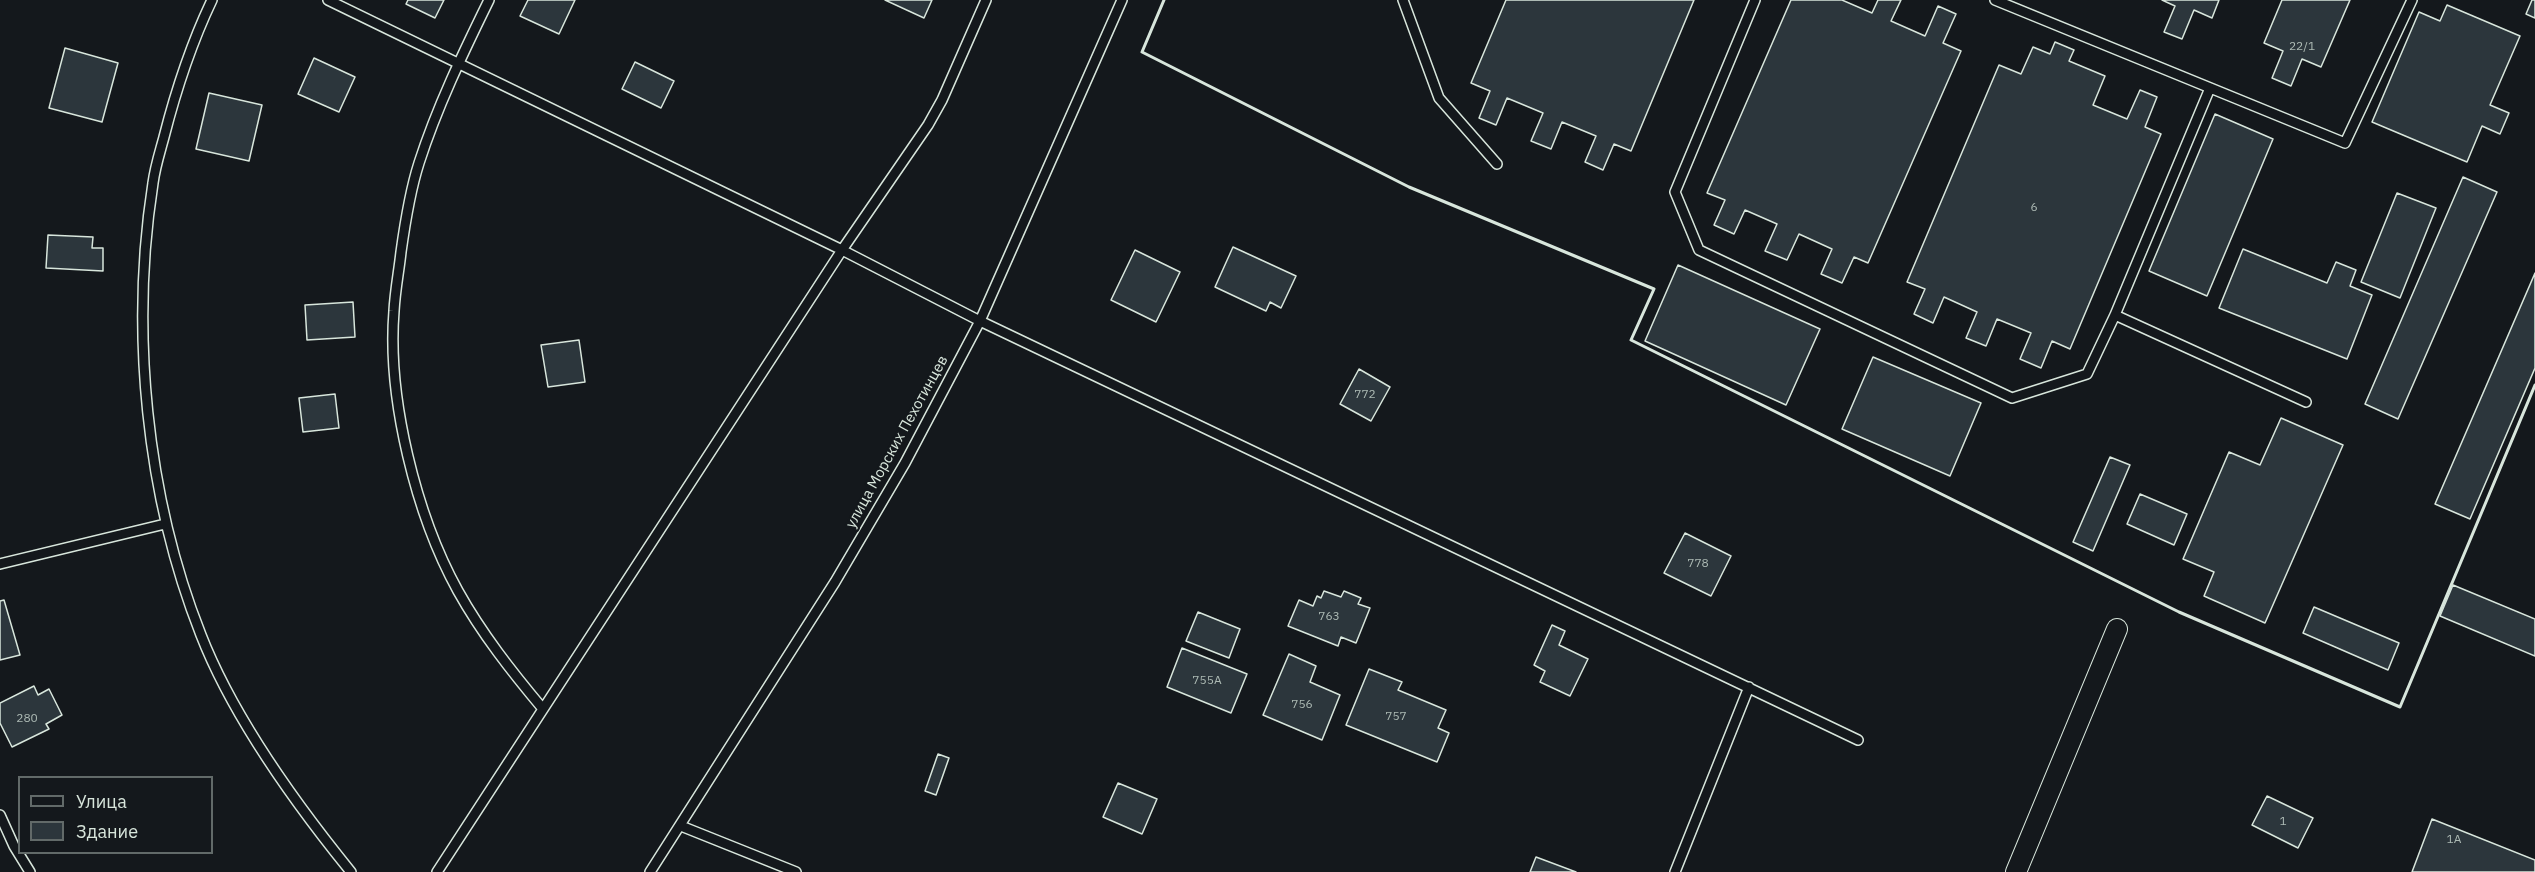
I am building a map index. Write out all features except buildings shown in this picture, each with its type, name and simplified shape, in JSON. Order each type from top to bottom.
[{"type":"street","points":[[2016,872],[2117,629]]},
{"type":"lane","points":[[212,0],[197,32],[171,109],[153,181],[144,254],[143,316],[153,450],[165,524],[201,637],[227,689],[287,788],[351,872]]},
{"type":"lane","points":[[328,0],[842,250],[980,321],[1858,740]]},
{"type":"lane","points":[[489,0],[459,62],[418,164],[404,230],[393,312],[396,380],[407,453],[427,521],[453,580],[496,652],[543,710]]},
{"type":"lane","points":[[437,872],[942,100],[986,0]]},
{"type":"lane","name":"улица Морских Пехотинцев","points":[[650,872],[835,582],[905,463],[980,321],[1122,0]]},
{"type":"lane","points":[[1403,0],[1439,98],[1497,165]]},
{"type":"lane","points":[[1755,0],[1674,192],[1698,250],[2012,398],[2086,374],[2115,315],[2210,88]]},
{"type":"lane","points":[[1995,0],[2345,143],[2412,0]]},
{"type":"lane","points":[[2115,315],[2306,402]]},
{"type":"lane","points":[[0,564],[165,524]]},
{"type":"lane","points":[[1675,872],[1749,687]]},
{"type":"lane","points":[[0,815],[18,852]]},
{"type":"lane","points":[[681,826],[796,872]]},
{"type":"lane","points":[[19,854],[30,872]]},
{"type":"wall","points":[[1164,0],[1142,52],[1409,187],[1654,289],[1631,340],[2179,612],[2400,707],[2535,385]]}]
